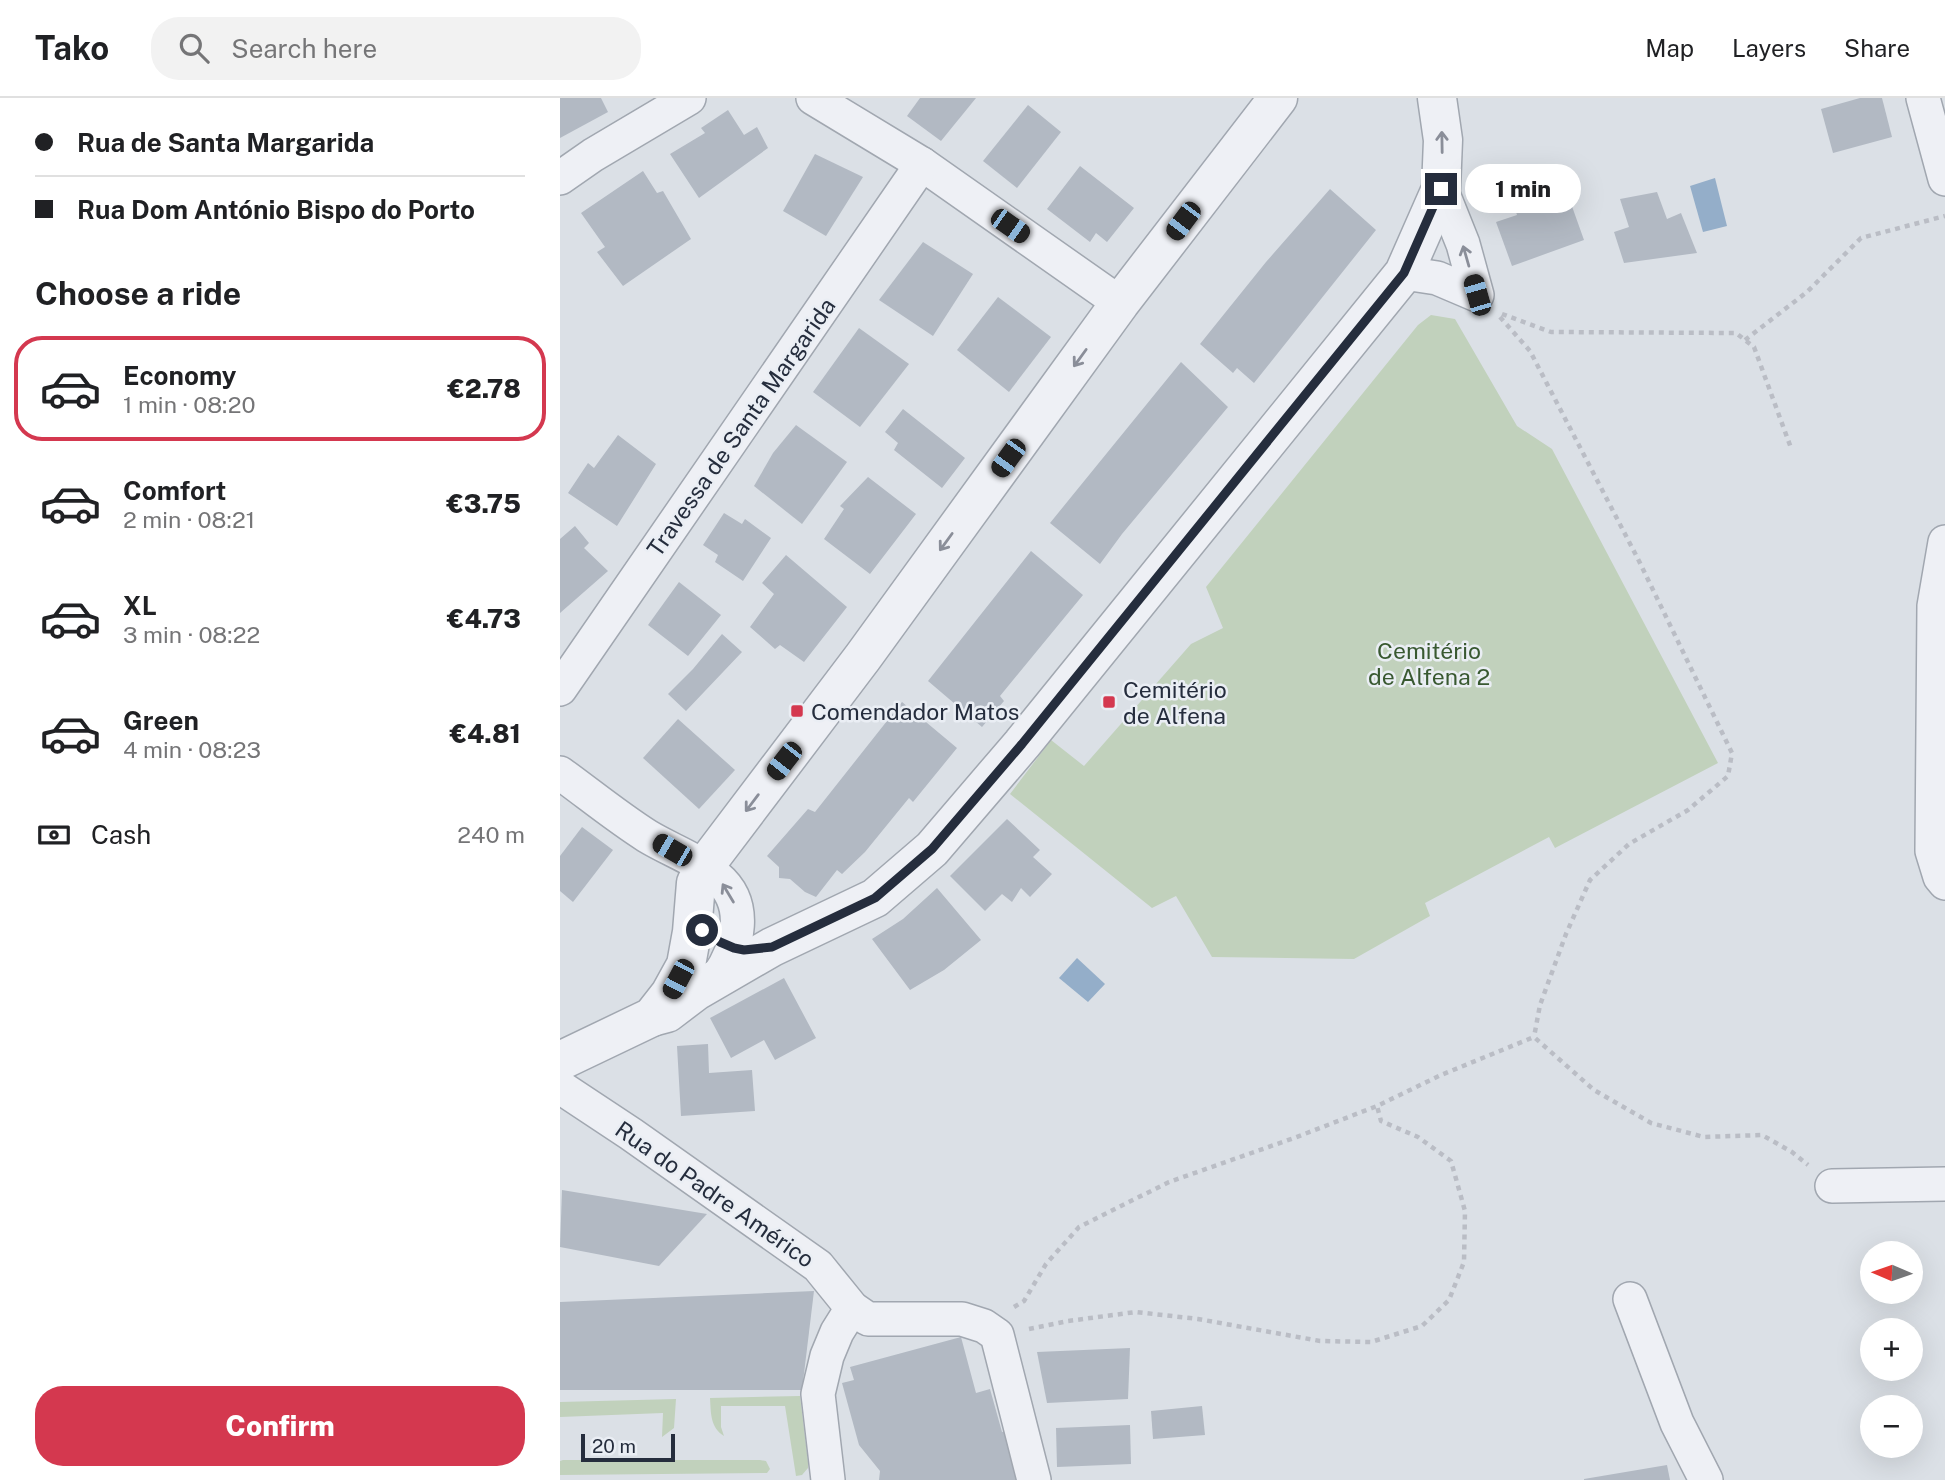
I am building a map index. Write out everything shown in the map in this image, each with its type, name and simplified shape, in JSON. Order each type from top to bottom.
[{"type":"street","points":[[560,178],[593,155],[689,98]]},
{"type":"street","points":[[813,98],[922,164],[1120,303]]},
{"type":"street","points":[[652,1017],[670,994],[686,965],[693,892],[1120,303],[1278,98]]},
{"type":"street","points":[[560,1061],[652,1017],[667,1013],[725,963],[772,947],[875,898],[932,849],[1022,744],[1404,273],[1441,189],[1443,140],[1437,98]]},
{"type":"street","points":[[1923,98],[1945,179]]},
{"type":"street","name":"Travessa de Santa Margarida","points":[[560,689],[922,164]]},
{"type":"street","points":[[1404,273],[1437,278],[1477,295],[1463,244],[1441,189]]},
{"type":"street","points":[[1945,542],[1934,606],[1932,851],[1940,877],[1945,883]]},
{"type":"street","points":[[560,773],[647,836],[693,892],[702,930],[720,942],[725,963]]},
{"type":"street","points":[[693,892],[719,878],[733,897],[739,921],[725,963]]},
{"type":"street","name":"Rua do Padre Américo","points":[[560,1087],[818,1266],[852,1308]]},
{"type":"street","points":[[1832,1186],[1945,1184]]},
{"type":"street","points":[[1630,1299],[1676,1423],[1706,1480]]},
{"type":"street","points":[[828,1480],[818,1394],[827,1356],[837,1332],[852,1308],[868,1319],[962,1319],[991,1330],[1034,1480]]},
{"type":"path","points":[[1745,340],[1807,292],[1861,238],[1945,216]]},
{"type":"path","points":[[1534,1037],[1540,1005],[1566,934],[1590,880],[1629,844],[1688,810],[1728,776],[1732,753],[1639,561],[1530,351],[1494,311],[1551,332],[1735,333],[1754,347],[1791,448]]},
{"type":"path","points":[[991,1330],[1024,1301],[1046,1264],[1079,1227],[1169,1182],[1377,1106],[1441,1075],[1534,1037]]},
{"type":"path","points":[[1534,1037],[1594,1090],[1651,1123],[1704,1137],[1762,1135],[1793,1152],[1832,1186]]},
{"type":"path","points":[[991,1330],[1136,1312],[1198,1319],[1321,1341],[1371,1342],[1422,1326],[1449,1300],[1464,1262],[1465,1211],[1451,1161],[1418,1137],[1381,1121],[1377,1106]]},
{"type":"green space","name":"Cemitério de Alfena 2","points":[[1431,315],[1455,319],[1517,426],[1552,449],[1718,763],[1555,848],[1549,837],[1425,903],[1430,916],[1354,959],[1212,957],[1176,896],[1152,908],[1010,794],[1051,740],[1084,766],[1191,644],[1223,628],[1206,587],[1418,325]]},
{"type":"green space","points":[[800,1396],[808,1462],[808,1468],[802,1475],[796,1476],[785,1406],[721,1406],[724,1436],[712,1419],[710,1398]]},
{"type":"green space","points":[[676,1399],[674,1428],[662,1437],[663,1413],[560,1417],[560,1402]]},
{"type":"green space","points":[[760,1460],[766,1461],[770,1469],[767,1473],[560,1475],[560,1461]]},
{"type":"water","points":[[1715,178],[1727,226],[1703,232],[1690,186]]},
{"type":"water","points":[[1077,958],[1105,984],[1088,1002],[1059,978]]},
{"type":"building","points":[[560,98],[601,98],[608,112],[560,138]]},
{"type":"building","points":[[920,98],[976,98],[941,141],[907,116]]},
{"type":"building","points":[[1860,98],[1882,98],[1892,137],[1833,153],[1821,109]]},
{"type":"building","points":[[1028,105],[1061,132],[1017,188],[983,161]]},
{"type":"building","points":[[728,110],[744,135],[757,127],[768,148],[699,198],[670,154],[705,133],[701,128]]},
{"type":"building","points":[[815,154],[863,177],[826,236],[783,211]]},
{"type":"building","points":[[1080,166],[1134,208],[1107,242],[1096,233],[1090,242],[1047,209]]},
{"type":"building","points":[[643,171],[657,193],[663,191],[691,239],[623,286],[597,252],[605,247],[581,213]]},
{"type":"building","points":[[1564,184],[1584,240],[1512,266],[1496,222],[1517,215],[1513,202]]},
{"type":"building","points":[[1330,189],[1376,230],[1254,383],[1237,368],[1233,373],[1200,344],[1266,262]]},
{"type":"building","points":[[1657,192],[1667,219],[1681,213],[1697,253],[1624,263],[1614,232],[1629,227],[1620,199]]},
{"type":"building","points":[[923,242],[973,274],[933,336],[879,300]]},
{"type":"building","points":[[998,297],[1051,337],[1009,392],[957,350]]},
{"type":"building","points":[[859,328],[909,364],[860,427],[813,392]]},
{"type":"building","points":[[1181,362],[1228,407],[1100,564],[1050,523]]},
{"type":"building","points":[[903,409],[965,458],[942,488],[894,450],[898,443],[885,432]]},
{"type":"building","points":[[796,425],[847,462],[802,524],[754,486],[773,453]]},
{"type":"building","points":[[618,435],[656,464],[617,526],[568,493],[588,463],[594,468]]},
{"type":"building","points":[[868,477],[916,514],[870,574],[824,539],[844,509],[840,506]]},
{"type":"building","points":[[724,513],[742,524],[745,519],[771,538],[743,581],[715,562],[718,555],[703,545]]},
{"type":"building","points":[[575,526],[589,543],[584,548],[608,571],[560,613],[560,539]]},
{"type":"building","points":[[1031,551],[1083,595],[1000,696],[1004,701],[982,727],[928,681]]},
{"type":"building","points":[[786,555],[847,607],[804,662],[780,645],[775,649],[750,627],[774,594],[762,583]]},
{"type":"building","points":[[679,582],[721,615],[688,656],[648,625]]},
{"type":"building","points":[[722,634],[742,652],[686,711],[668,694]]},
{"type":"building","points":[[902,702],[957,748],[913,802],[909,798],[865,852],[842,874],[837,870],[816,897],[805,892],[790,879],[779,878],[779,867],[767,856],[808,809],[815,812]]},
{"type":"building","points":[[678,719],[735,770],[699,809],[643,758]]},
{"type":"building","points":[[1007,819],[1040,850],[1033,857],[1052,874],[1030,897],[1021,888],[1012,902],[1002,894],[985,911],[950,876]]},
{"type":"building","points":[[582,827],[613,850],[573,902],[560,891],[560,856]]},
{"type":"building","points":[[937,888],[981,940],[944,970],[910,990],[872,939],[903,919]]},
{"type":"building","points":[[784,978],[816,1038],[775,1060],[764,1040],[731,1058],[710,1018]]},
{"type":"building","points":[[708,1044],[709,1073],[752,1070],[755,1111],[681,1116],[677,1046]]},
{"type":"building","points":[[562,1190],[707,1214],[659,1266],[560,1247]]},
{"type":"building","points":[[814,1291],[802,1390],[560,1390],[560,1302]]},
{"type":"building","points":[[961,1337],[976,1393],[990,1389],[1019,1480],[879,1480],[880,1471],[859,1445],[842,1383],[854,1380],[850,1367]]},
{"type":"building","points":[[1130,1348],[1128,1399],[1047,1403],[1037,1352]]},
{"type":"building","points":[[1202,1406],[1205,1435],[1153,1439],[1151,1411]]},
{"type":"building","points":[[1130,1425],[1131,1464],[1057,1467],[1056,1428]]},
{"type":"building","points":[[1667,1465],[1670,1480],[1584,1480],[1584,1479]]},
{"type":"place","name":"Cemitério de Alfena","points":[[1109,702]]},
{"type":"place","name":"Comendador Matos","points":[[797,711]]},
{"type":"route","points":[[702,930],[734,948],[744,950],[772,947],[875,898],[932,849],[1022,744],[1404,273],[1441,189]]}]
